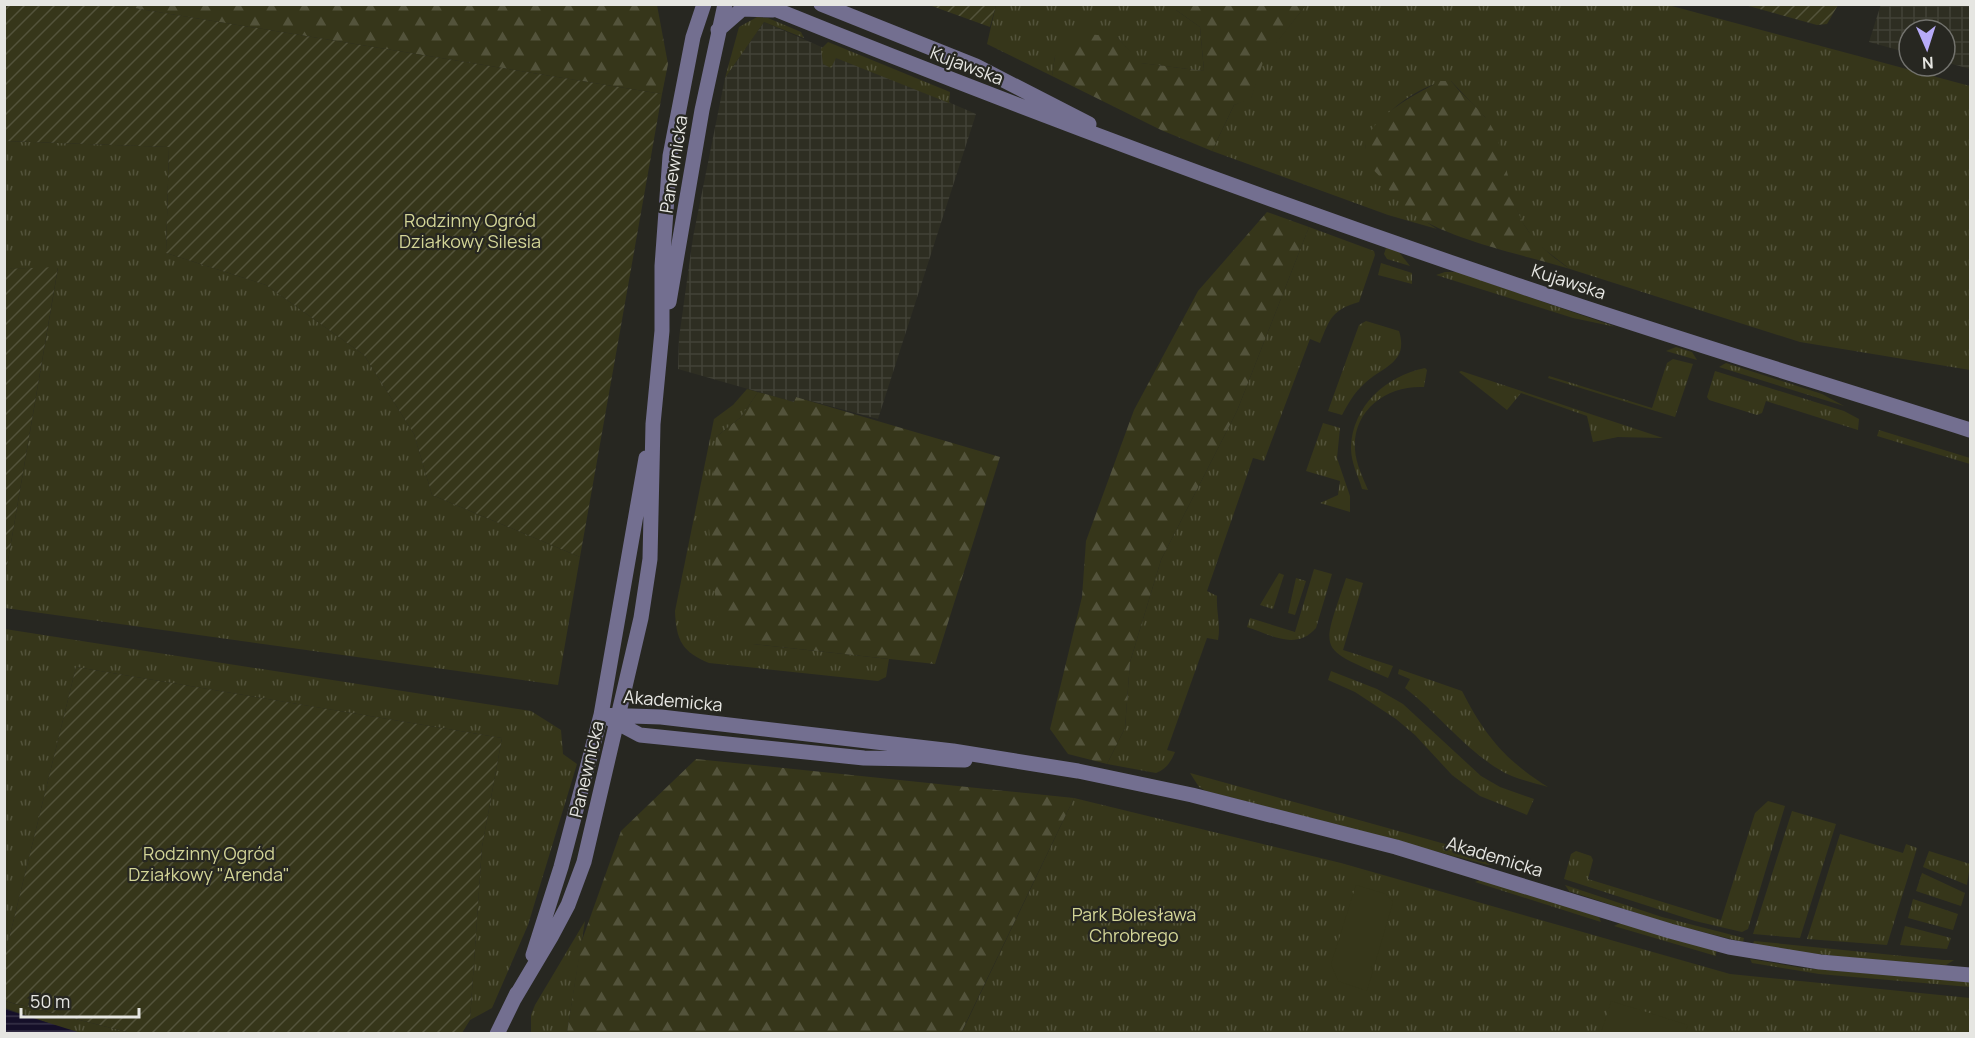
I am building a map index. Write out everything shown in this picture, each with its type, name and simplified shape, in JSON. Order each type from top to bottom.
[{"type":"street","name":"Panewnicka","points":[[662,331],[662,266],[670,156],[693,37],[704,4]]},
{"type":"street","name":"Panewnicka","points":[[513,1000],[568,905],[584,862],[627,684],[650,560],[653,424],[662,331],[718,30],[725,4]]},
{"type":"street","name":"Kujawska","points":[[821,4],[976,66],[1159,159]]},
{"type":"street","points":[[718,30],[742,9],[769,7]]},
{"type":"street","name":"Kujawska","points":[[769,7],[885,55],[1159,159],[1510,283],[1971,430]]},
{"type":"street","name":"Panewnicka","points":[[497,1034],[549,909],[601,715],[653,424]]},
{"type":"street","points":[[627,684],[632,700],[661,717]]},
{"type":"street","name":"Akademicka","points":[[601,715],[618,719],[661,717],[1010,759],[1113,777],[1334,830],[1471,868],[1670,931],[1729,947],[1820,962],[1971,975]]},
{"type":"street","name":"Akademicka","points":[[618,719],[640,735],[864,758],[1010,759]]},
{"type":"street","points":[[610,760],[624,744],[640,735]]},
{"type":"shaded area","points":[[1881,4],[1970,5],[1970,69],[1957,65],[1957,18],[1897,18],[1897,50],[1869,42]]},
{"type":"shaded area","points":[[764,22],[976,114],[878,419],[796,397],[794,402],[678,369],[679,338],[693,237],[725,78]]},
{"type":"shaded area","points":[[4,1009],[81,1033],[5,1033]]},
{"type":"green space","name":"Rodzinny Ogród Działkowy Silesia","points":[[5,4],[115,5],[662,94],[580,557],[432,495],[414,434],[364,355],[266,285],[166,253],[169,147],[5,141]]},
{"type":"green space","points":[[115,5],[657,5],[668,64],[662,94]]},
{"type":"green space","points":[[929,5],[996,5],[990,27]]},
{"type":"green space","points":[[996,5],[1176,5],[1176,10],[1200,27],[1204,71],[1140,63],[1117,37],[1055,56],[1052,76],[987,44]]},
{"type":"green space","points":[[1176,5],[1306,5],[1264,59],[1251,99],[1234,105],[1212,151],[1161,130],[1052,76],[1055,56],[1078,33],[1117,37],[1141,63],[1204,71],[1200,27],[1176,10]]},
{"type":"green space","points":[[1306,5],[1668,5],[1897,66],[1897,78],[1940,78],[1970,86],[1970,370],[1800,342],[1570,269],[1536,243],[1521,220],[1510,194],[1502,158],[1485,117],[1451,81],[1426,88],[1400,104],[1378,125],[1365,147],[1394,194],[1413,212],[1437,229],[1388,215],[1212,151],[1234,105],[1251,98],[1263,59]]},
{"type":"green space","points":[[1745,5],[1838,5],[1827,24],[1817,25]]},
{"type":"green space","points":[[757,17],[768,18],[801,32],[804,38],[764,22],[725,78],[739,27]]},
{"type":"green space","points":[[828,42],[950,92],[949,103],[836,58],[831,68],[823,64],[821,49]]},
{"type":"green space","points":[[1440,81],[1451,81],[1491,125],[1523,223],[1549,253],[1570,269],[1464,238],[1425,222],[1410,212],[1394,196],[1371,167],[1365,149],[1368,137],[1376,124],[1401,103]]},
{"type":"green space","points":[[5,141],[169,147],[166,253],[266,285],[364,355],[414,434],[432,495],[580,557],[558,685],[5,608],[5,578],[58,268],[5,269]]},
{"type":"green space","points":[[1267,212],[1309,227],[1237,411],[1161,560],[1130,662],[1125,728],[1107,764],[1068,754],[1050,729],[1082,597],[1086,541],[1134,410],[1198,291]]},
{"type":"green space","points":[[1309,227],[1374,251],[1375,255],[1359,302],[1343,308],[1333,316],[1320,343],[1310,339],[1264,461],[1253,458],[1207,591],[1217,596],[1218,640],[1207,638],[1167,750],[1175,752],[1172,759],[1156,773],[1107,764],[1125,728],[1130,662],[1161,560],[1237,411]]},
{"type":"green space","points":[[1386,248],[1399,252],[1410,266],[1387,259],[1384,254]]},
{"type":"green space","points":[[1381,263],[1412,273],[1412,284],[1378,275]]},
{"type":"green space","points":[[58,267],[5,578],[5,269]]},
{"type":"green space","points":[[1457,272],[1616,327],[1573,318],[1436,275]]},
{"type":"green space","points":[[1366,321],[1399,331],[1400,350],[1392,363],[1360,387],[1342,415],[1328,411],[1359,325]]},
{"type":"green space","points":[[1676,347],[1692,352],[1697,360],[1666,351]]},
{"type":"green space","points":[[1673,359],[1693,364],[1675,417],[1548,378],[1549,376],[1652,408],[1667,363]]},
{"type":"green space","points":[[1726,363],[1822,394],[1844,406],[1719,367]]},
{"type":"green space","points":[[1425,368],[1427,370],[1424,387],[1397,390],[1385,396],[1374,403],[1359,423],[1355,450],[1368,490],[1362,489],[1351,453],[1353,433],[1358,419],[1374,395],[1385,386],[1397,378]]},
{"type":"green space","points":[[1715,371],[1844,411],[1859,419],[1858,430],[1766,401],[1762,413],[1757,415],[1709,400],[1707,397]]},
{"type":"green space","points":[[1459,372],[1663,438],[1618,437],[1593,442],[1587,416],[1521,393],[1507,410]]},
{"type":"green space","points":[[747,389],[758,392],[741,417],[716,437],[753,644],[889,659],[886,677],[878,681],[709,663],[692,654],[682,644],[677,630],[675,611],[714,419],[733,405]]},
{"type":"green space","points":[[758,392],[794,402],[796,397],[1000,457],[935,664],[753,644],[717,616],[709,528],[716,437],[741,417]]},
{"type":"green space","points":[[1323,423],[1340,428],[1337,458],[1350,496],[1350,512],[1320,503],[1338,495],[1340,481],[1306,471]]},
{"type":"green space","points":[[1879,430],[1970,458],[1970,464],[1877,436]]},
{"type":"green space","points":[[1314,569],[1332,574],[1316,628],[1308,635],[1300,639],[1283,639],[1247,627],[1250,618],[1295,632]]},
{"type":"green space","points":[[1279,573],[1284,575],[1273,609],[1260,605]]},
{"type":"green space","points":[[1296,578],[1306,581],[1295,615],[1288,613]]},
{"type":"green space","points":[[1346,578],[1363,583],[1343,650],[1393,666],[1388,678],[1347,660],[1336,652],[1331,644],[1329,634],[1332,620]]},
{"type":"green space","points":[[5,629],[531,711],[561,730],[563,754],[577,764],[528,925],[492,1008],[470,1020],[482,847],[502,738],[76,667],[5,955]]},
{"type":"green space","name":"Rodzinny Ogród Działkowy \"Arenda\"","points":[[76,667],[502,738],[482,847],[470,1020],[462,1033],[131,1033],[5,1001],[5,955]]},
{"type":"green space","points":[[1399,669],[1462,691],[1479,721],[1498,746],[1520,767],[1548,787],[1505,773],[1475,752],[1405,688],[1410,679],[1398,674]]},
{"type":"green space","points":[[1331,671],[1377,689],[1403,704],[1481,776],[1500,787],[1534,799],[1527,815],[1480,796],[1452,775],[1415,735],[1396,719],[1355,692],[1328,680]]},
{"type":"green space","points":[[696,759],[1074,798],[961,1033],[567,1033],[581,943],[621,831]]},
{"type":"green space","points":[[1190,773],[1499,859],[1495,864],[1488,865],[1206,791],[1199,787]]},
{"type":"green space","name":"Park Bolesława Chrobrego","points":[[1074,798],[1341,863],[1730,974],[1970,998],[1970,1034],[961,1034]]},
{"type":"green space","points":[[1768,801],[1785,806],[1748,929],[1742,932],[1695,921],[1564,879],[1571,854],[1576,851],[1591,856],[1593,860],[1588,879],[1721,920],[1755,813]]},
{"type":"green space","points":[[1792,811],[1836,824],[1800,938],[1753,934]]},
{"type":"green space","points":[[1840,834],[1903,853],[1906,844],[1917,848],[1887,945],[1807,939]]},
{"type":"green space","points":[[1929,851],[1970,864],[1967,885],[1923,867]]},
{"type":"green space","points":[[1922,873],[1965,893],[1961,906],[1916,891]]},
{"type":"green space","points":[[1482,879],[1599,917],[1601,922],[1475,882]]},
{"type":"green space","points":[[1356,885],[1386,894],[1393,902],[1367,991],[1338,981],[1331,964]]},
{"type":"green space","points":[[1565,885],[1662,917],[1744,938],[1743,942],[1667,923],[1569,891]]},
{"type":"green space","points":[[1913,899],[1958,914],[1953,930],[1908,918]]},
{"type":"green space","points":[[585,921],[567,1033],[531,1034],[531,1015],[535,1005]]},
{"type":"green space","points":[[1620,923],[1716,951],[1716,956],[1614,926]]},
{"type":"green space","points":[[1905,926],[1951,938],[1947,949],[1900,945]]},
{"type":"green space","points":[[1754,941],[1954,960],[1946,965],[1849,958],[1753,944]]},
{"type":"green space","points":[[1750,959],[1803,968],[1970,982],[1970,987],[1819,974],[1752,963]]},
{"type":"green space","points":[[4,1001],[131,1033],[77,1033],[5,1008]]},
{"type":"green space","points":[[1611,1001],[1688,1025],[1685,1033],[1601,1033]]}]
